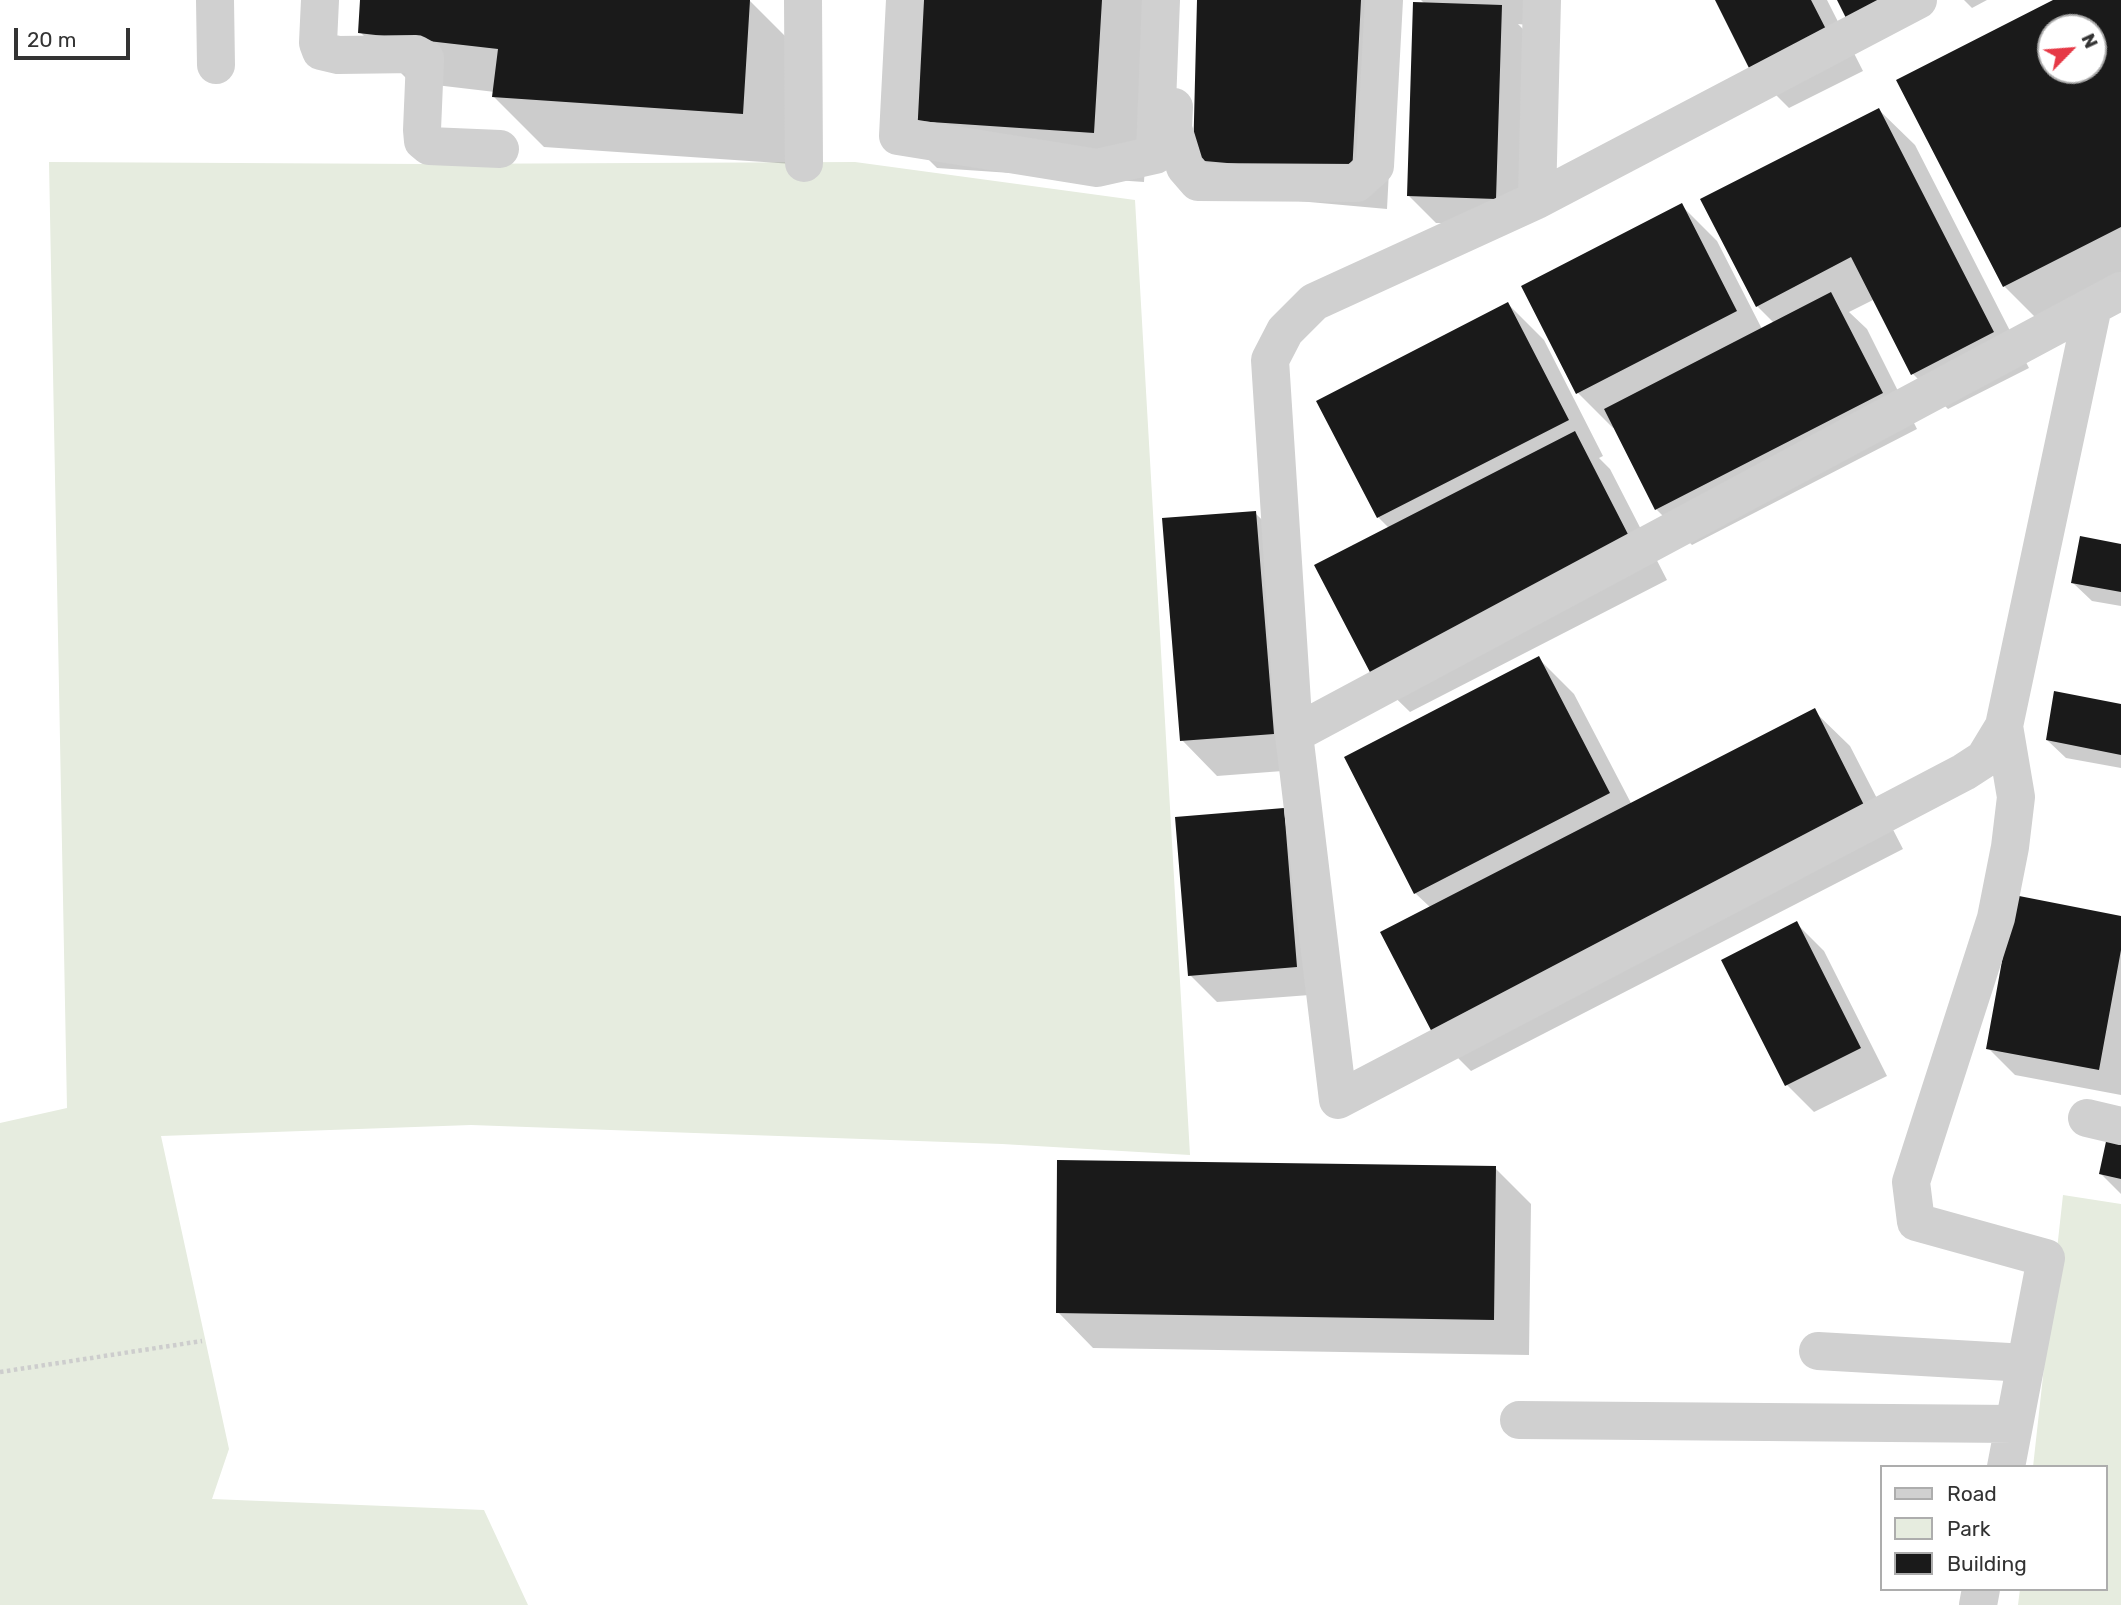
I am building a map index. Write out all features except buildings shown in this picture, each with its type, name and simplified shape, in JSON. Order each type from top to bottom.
[{"type":"street","points":[[215,0],[216,65]]},
{"type":"street","points":[[320,0],[318,43],[321,51],[338,55],[416,54],[425,59],[422,130],[424,141],[429,146],[499,149]]},
{"type":"street","points":[[803,0],[804,163]]},
{"type":"street","points":[[905,0],[898,136],[1097,168],[1155,155],[1161,0]]},
{"type":"street","points":[[1178,0],[1173,128],[1185,167],[1198,181],[1356,184],[1375,166],[1384,0]]},
{"type":"street","points":[[1536,200],[1542,0]]},
{"type":"street","points":[[1918,0],[1536,200],[1314,302],[1284,331],[1270,360],[1294,734],[1338,1100],[1964,772],[1984,759],[2004,726],[2107,299]]},
{"type":"street","points":[[1294,734],[2107,299]]},
{"type":"street","points":[[2004,726],[2016,797],[2010,847],[1998,906],[1911,1182],[1916,1222],[2046,1258],[2006,1465]]},
{"type":"street","points":[[1818,1350],[2026,1363]]},
{"type":"street","points":[[1519,1420],[2014,1424]]},
{"type":"path","points":[[0,1372],[202,1341]]},
{"type":"green space","points":[[49,162],[855,162],[1135,200],[1190,1155],[1002,1144],[471,1125],[161,1136],[229,1449],[212,1499],[484,1510],[528,1605],[0,1605],[0,1123],[67,1108]]},
{"type":"green space","points":[[2063,1195],[2121,1204],[2121,1605],[2018,1605],[2020,1591],[2107,1591],[2107,1465],[2033,1465]]}]
